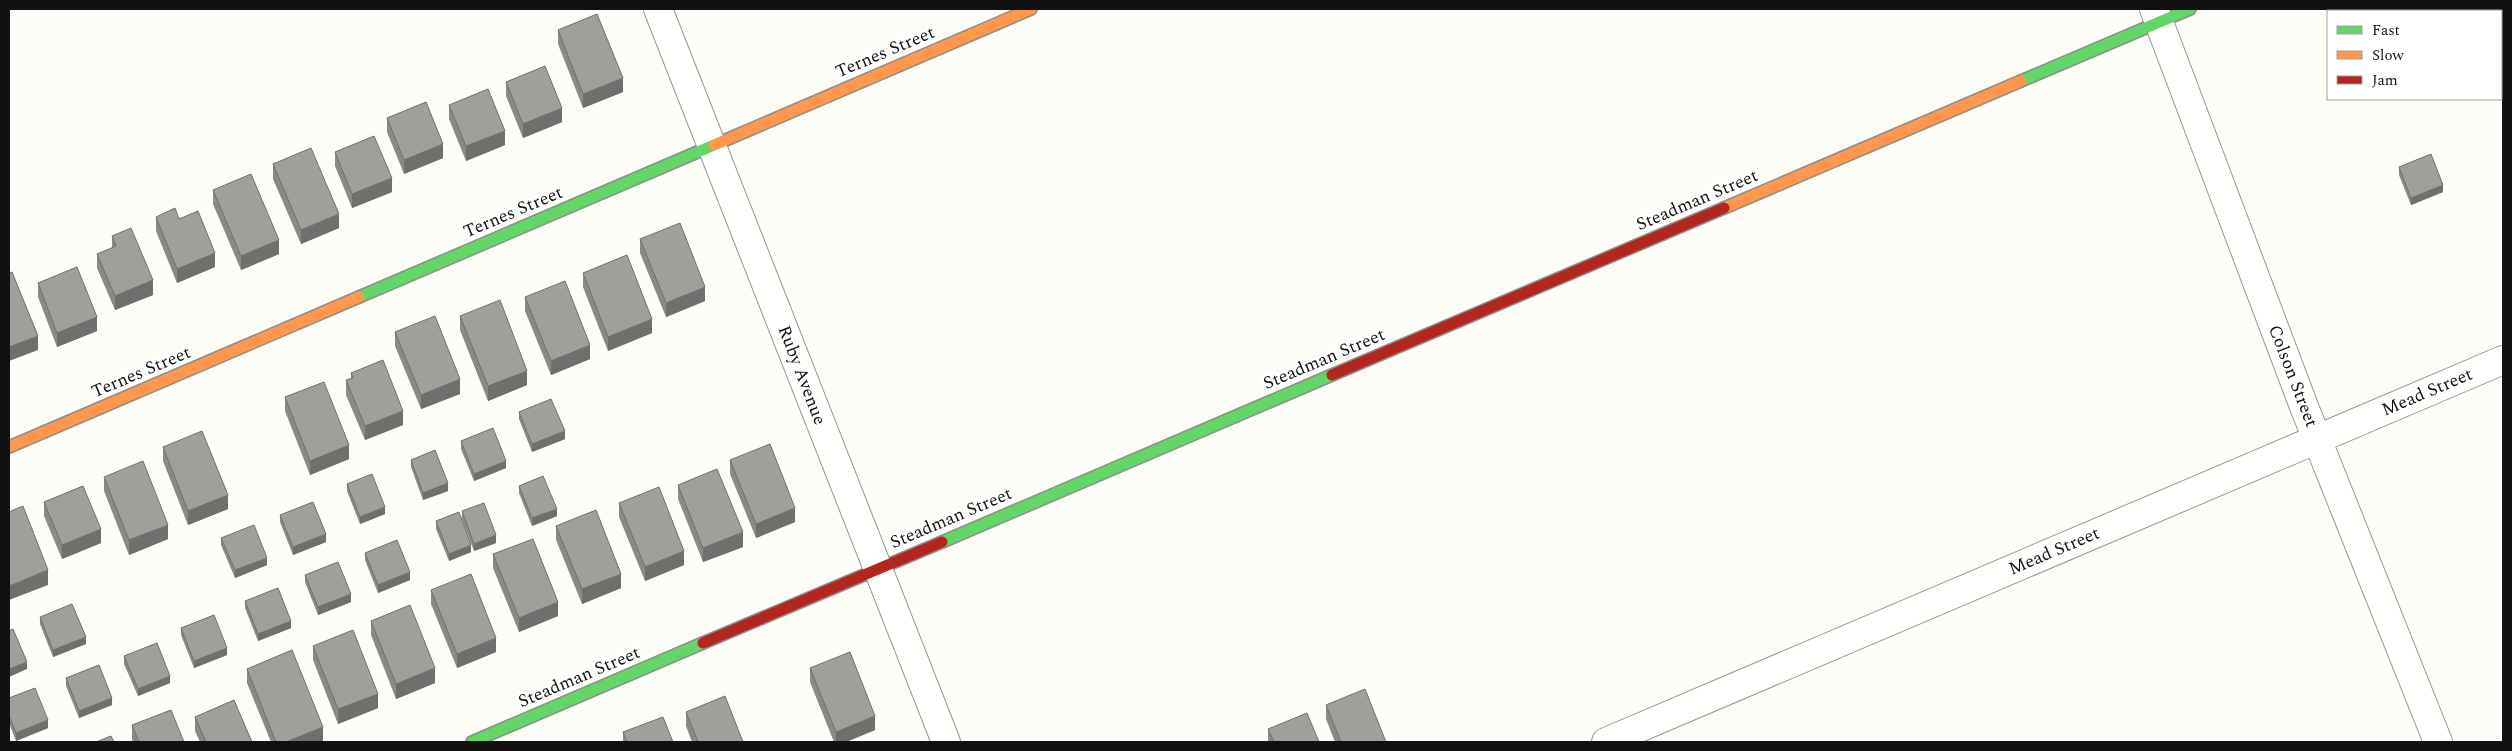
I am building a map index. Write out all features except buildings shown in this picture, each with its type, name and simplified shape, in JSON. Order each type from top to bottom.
[{"type":"street","name":"Ruby Avenue","points":[[658,9],[946,742]]},
{"type":"street","name":"Ternes Street","points":[[9,447],[1030,9]]},
{"type":"street","name":"Steadman Street","points":[[472,742],[877,569],[2156,15],[2190,9]]},
{"type":"street","name":"Colson Street","points":[[2156,15],[2317,438],[2438,742]]},
{"type":"street","name":"Mead Street","points":[[1606,742],[2503,360]]},
{"type":"traffic: fast","points":[[2021,81],[2190,9]]},
{"type":"traffic: fast","points":[[359,297],[714,145]]},
{"type":"traffic: fast","points":[[942,542],[1332,375]]},
{"type":"traffic: fast","points":[[472,742],[703,643]]},
{"type":"traffic: slow","points":[[714,145],[1031,9]]},
{"type":"traffic: slow","points":[[1724,208],[2021,81]]},
{"type":"traffic: slow","points":[[9,447],[359,297]]},
{"type":"traffic: jam","points":[[1332,375],[1724,208]]},
{"type":"traffic: jam","points":[[703,643],[942,542]]}]
